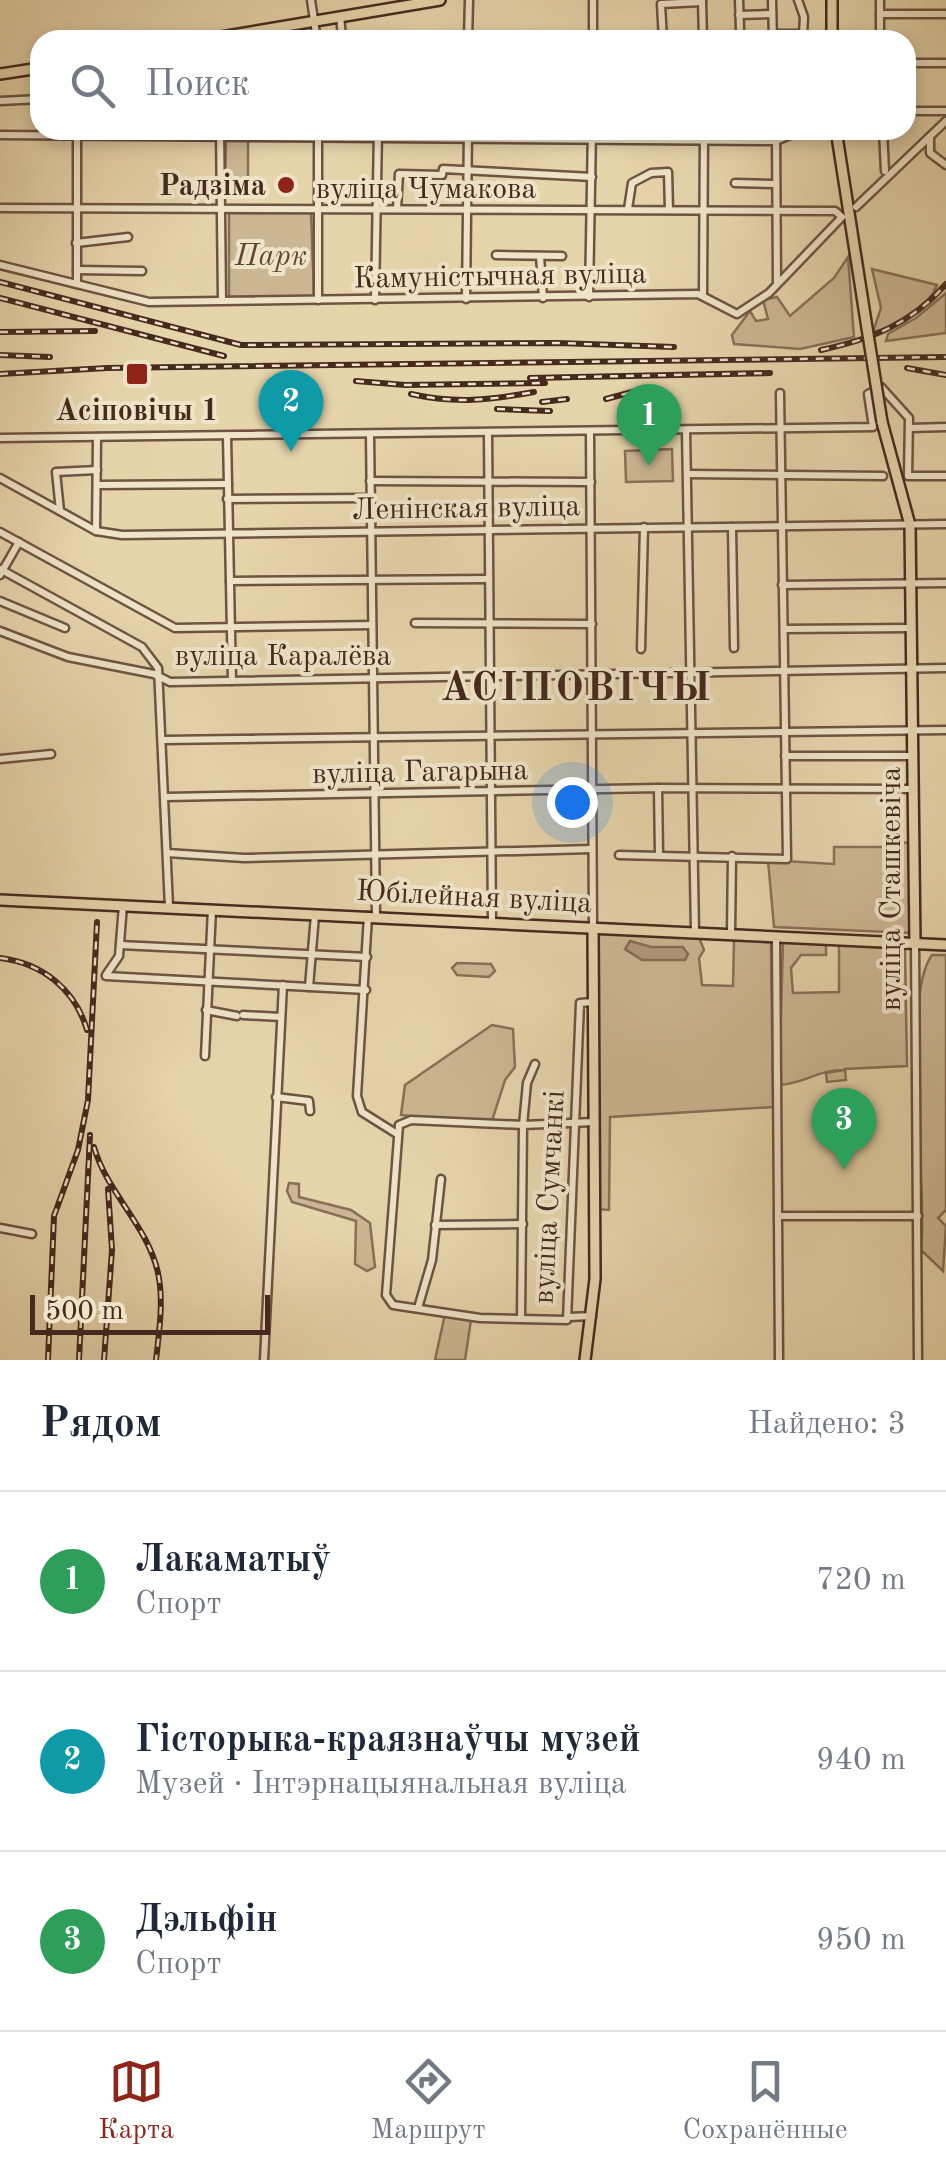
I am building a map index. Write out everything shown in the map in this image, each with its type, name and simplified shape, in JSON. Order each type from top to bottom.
[{"type":"main road","points":[[264,30],[440,0]]},
{"type":"main road","points":[[832,0],[832,30]]},
{"type":"main road","points":[[0,74],[30,70]]},
{"type":"main road","name":"вуліца Сташкевіча","points":[[838,140],[882,422],[910,524],[915,944]]},
{"type":"main road","name":"Юбілейная вуліца","points":[[0,900],[946,945]]},
{"type":"main road","name":"вуліца Сумчанкі","points":[[586,1360],[594,1316],[594,927]]},
{"type":"street","points":[[311,0],[316,30]]},
{"type":"street","points":[[468,30],[469,0]]},
{"type":"street","points":[[593,0],[594,30]]},
{"type":"street","points":[[739,0],[740,29]]},
{"type":"street","points":[[772,0],[773,30]]},
{"type":"street","points":[[798,0],[803,30]]},
{"type":"street","points":[[880,0],[880,30]]},
{"type":"street","points":[[662,30],[661,4],[702,1],[703,30]]},
{"type":"street","points":[[740,15],[772,14]]},
{"type":"street","points":[[880,14],[946,14]]},
{"type":"street","points":[[340,16],[341,30]]},
{"type":"street","points":[[916,63],[946,63]]},
{"type":"street","points":[[0,101],[30,100]]},
{"type":"street","points":[[916,111],[946,111]]},
{"type":"street","points":[[856,207],[946,121]]},
{"type":"street","points":[[0,134],[30,134]]},
{"type":"street","points":[[931,136],[930,152],[946,166]]},
{"type":"street","points":[[77,140],[77,284]]},
{"type":"street","points":[[220,140],[222,300]]},
{"type":"street","points":[[318,140],[318,300]]},
{"type":"street","points":[[375,300],[378,140]]},
{"type":"street","points":[[466,298],[468,140]]},
{"type":"street","points":[[590,297],[592,140]]},
{"type":"street","points":[[652,140],[776,140],[778,285]]},
{"type":"street","points":[[703,294],[704,140]]},
{"type":"street","points":[[883,140],[885,172]]},
{"type":"street","points":[[397,210],[399,174],[467,172],[592,178]]},
{"type":"street","points":[[628,209],[632,183],[651,173],[668,172],[670,210]]},
{"type":"street","points":[[735,183],[776,184]]},
{"type":"street","name":"вуліца Чумакова","points":[[0,208],[836,211],[841,222],[778,285]]},
{"type":"street","points":[[76,243],[128,238]]},
{"type":"street","points":[[496,255],[562,256]]},
{"type":"street","points":[[540,256],[543,298]]},
{"type":"street","name":"Камуністычная вуліца","points":[[0,264],[134,302],[703,294],[729,314],[756,302],[778,285]]},
{"type":"street","points":[[77,270],[142,270]]},
{"type":"street","points":[[0,438],[872,427],[868,394],[881,387],[905,412],[910,428],[908,476],[946,476]]},
{"type":"street","points":[[619,856],[787,858],[780,393]]},
{"type":"street","points":[[910,428],[946,427]]},
{"type":"street","points":[[686,430],[696,932]]},
{"type":"street","name":"вуліца Сумчанкі","points":[[590,432],[594,927]]},
{"type":"street","points":[[488,433],[492,922]]},
{"type":"street","points":[[370,434],[376,856],[359,1104],[363,1112],[397,1134]]},
{"type":"street","points":[[227,436],[232,681]]},
{"type":"street","points":[[96,531],[97,438]]},
{"type":"street","points":[[60,511],[56,472],[97,470]]},
{"type":"street","points":[[688,474],[883,476]]},
{"type":"street","name":"Ленінская вуліца","points":[[0,478],[96,531],[122,535],[946,524]]},
{"type":"street","points":[[370,481],[592,482]]},
{"type":"street","points":[[97,485],[228,484]]},
{"type":"street","points":[[228,499],[370,498]]},
{"type":"street","points":[[641,649],[644,527]]},
{"type":"street","points":[[732,527],[734,648]]},
{"type":"street","points":[[0,532],[175,628],[372,625]]},
{"type":"street","points":[[19,542],[1,571],[142,646],[162,678],[169,907]]},
{"type":"street","points":[[230,581],[489,579]]},
{"type":"street","points":[[782,584],[946,583]]},
{"type":"street","points":[[0,601],[65,628]]},
{"type":"street","points":[[415,623],[592,624]]},
{"type":"street","points":[[784,629],[912,628]]},
{"type":"street","name":"вуліца Каралёва","points":[[0,630],[170,682],[946,668]]},
{"type":"street","points":[[164,740],[946,730]]},
{"type":"street","points":[[0,759],[51,754]]},
{"type":"street","points":[[785,756],[914,756]]},
{"type":"street","points":[[658,788],[659,856]]},
{"type":"street","name":"вуліца Гагарына","points":[[166,797],[658,788],[914,789]]},
{"type":"street","points":[[167,852],[244,858],[592,849]]},
{"type":"street","points":[[731,933],[732,856]]},
{"type":"street","points":[[123,905],[119,956],[106,976],[366,990]]},
{"type":"street","points":[[205,1056],[212,908]]},
{"type":"street","points":[[309,987],[316,913]]},
{"type":"street","points":[[776,935],[779,1360]]},
{"type":"street","name":"вуліца Сташкевіча","points":[[915,944],[918,1360]]},
{"type":"street","points":[[120,945],[367,957]]},
{"type":"street","points":[[264,1360],[284,986]]},
{"type":"street","name":"вуліца Сумчанкі","points":[[418,1308],[480,1318],[569,1317],[580,1003],[594,1002]]},
{"type":"street","points":[[206,1010],[281,1018]]},
{"type":"street","points":[[521,1318],[524,1125],[527,1083],[535,1064]]},
{"type":"street","points":[[276,1098],[309,1101],[310,1110]]},
{"type":"street","points":[[440,1179],[432,1260],[418,1308],[392,1304],[386,1295],[400,1124],[411,1120],[524,1125],[594,1122]]},
{"type":"street","points":[[778,1216],[918,1216]]},
{"type":"street","points":[[435,1225],[522,1224]]},
{"type":"street","points":[[0,1228],[32,1234]]},
{"type":"street","points":[[569,1317],[594,1316]]},
{"type":"green space","points":[[226,140],[248,140],[248,188],[225,188]]},
{"type":"green space","name":"Парк","points":[[229,213],[311,213],[314,296],[229,297]]},
{"type":"green space","points":[[848,257],[854,337],[800,349],[734,344],[732,335],[750,311],[756,321],[768,319],[763,300],[777,297],[790,316],[834,278]]},
{"type":"green space","points":[[872,269],[937,285],[911,316],[873,332],[881,308]]},
{"type":"green space","points":[[946,293],[946,333],[886,341],[888,334],[916,318]]},
{"type":"green space","points":[[672,449],[673,481],[626,482],[625,451]]},
{"type":"green space","points":[[899,842],[910,843],[911,933],[774,927],[768,860],[834,864],[834,847],[898,847]]},
{"type":"green space","points":[[600,932],[698,935],[704,950],[699,958],[702,985],[733,986],[734,939],[770,940],[771,944],[773,1107],[610,1117],[609,1210],[597,1209]]},
{"type":"green space","points":[[783,941],[826,944],[826,955],[801,955],[791,968],[793,993],[839,992],[839,944],[905,948],[907,1066],[845,1069],[846,1080],[827,1082],[826,1073],[844,1070],[818,1074],[779,1085]]},
{"type":"green space","points":[[932,955],[946,955],[946,1210],[938,1218],[946,1226],[943,1271],[921,1250],[916,1050],[923,977]]},
{"type":"green space","points":[[457,963],[491,964],[495,971],[489,977],[457,975],[452,968]]},
{"type":"green space","points":[[492,1025],[513,1029],[515,1067],[505,1080],[491,1124],[401,1115],[405,1085]]},
{"type":"green space","points":[[823,1101],[838,1101],[836,1133],[821,1132]]},
{"type":"green space","points":[[289,1183],[299,1184],[299,1197],[351,1210],[370,1223],[375,1267],[367,1271],[355,1264],[356,1221],[292,1202],[287,1191]]},
{"type":"green space","points":[[445,1314],[471,1320],[465,1360],[435,1360]]},
{"type":"shaded area","points":[[630,941],[651,947],[683,947],[688,954],[685,960],[642,960],[625,949]]},
{"type":"railway","points":[[0,282],[241,345],[558,343],[674,347]]},
{"type":"railway","points":[[821,350],[890,328],[919,310],[946,284]]},
{"type":"railway","points":[[0,298],[224,356]]},
{"type":"railway","points":[[0,332],[95,331]]},
{"type":"railway","points":[[0,355],[50,357]]},
{"type":"railway","points":[[0,374],[107,368],[946,357]]},
{"type":"railway","points":[[907,368],[946,375]]},
{"type":"railway","points":[[530,378],[770,373]]},
{"type":"railway","points":[[356,381],[405,385],[545,383]]},
{"type":"railway","points":[[606,399],[647,388]]},
{"type":"railway","points":[[411,394],[473,400],[534,392]]},
{"type":"railway","points":[[542,402],[567,399]]},
{"type":"railway","points":[[497,409],[550,411]]},
{"type":"railway","points":[[48,1360],[54,1216],[78,1150],[88,1100],[97,922]]},
{"type":"railway","points":[[0,958],[30,966],[55,981],[74,1002],[87,1030]]},
{"type":"railway","points":[[79,1360],[90,1135]]},
{"type":"railway","points":[[94,1147],[108,1179],[146,1240],[158,1273],[161,1305],[156,1360]]},
{"type":"railway","points":[[104,1360],[112,1250],[108,1189]]},
{"type":"place","name":"Радзіма","points":[[286,185]]},
{"type":"place","name":"Асіповічы 1","points":[[137,374]]},
{"type":"place","name":"Гісторыка-краязнаўчы музей","points":[[291,452]]},
{"type":"place","name":"Лакаматыў","points":[[649,466]]},
{"type":"place","name":"Дэльфін","points":[[844,1170]]},
{"type":"district","name":"АСІПОВІЧЫ","points":[[577,686]]}]
